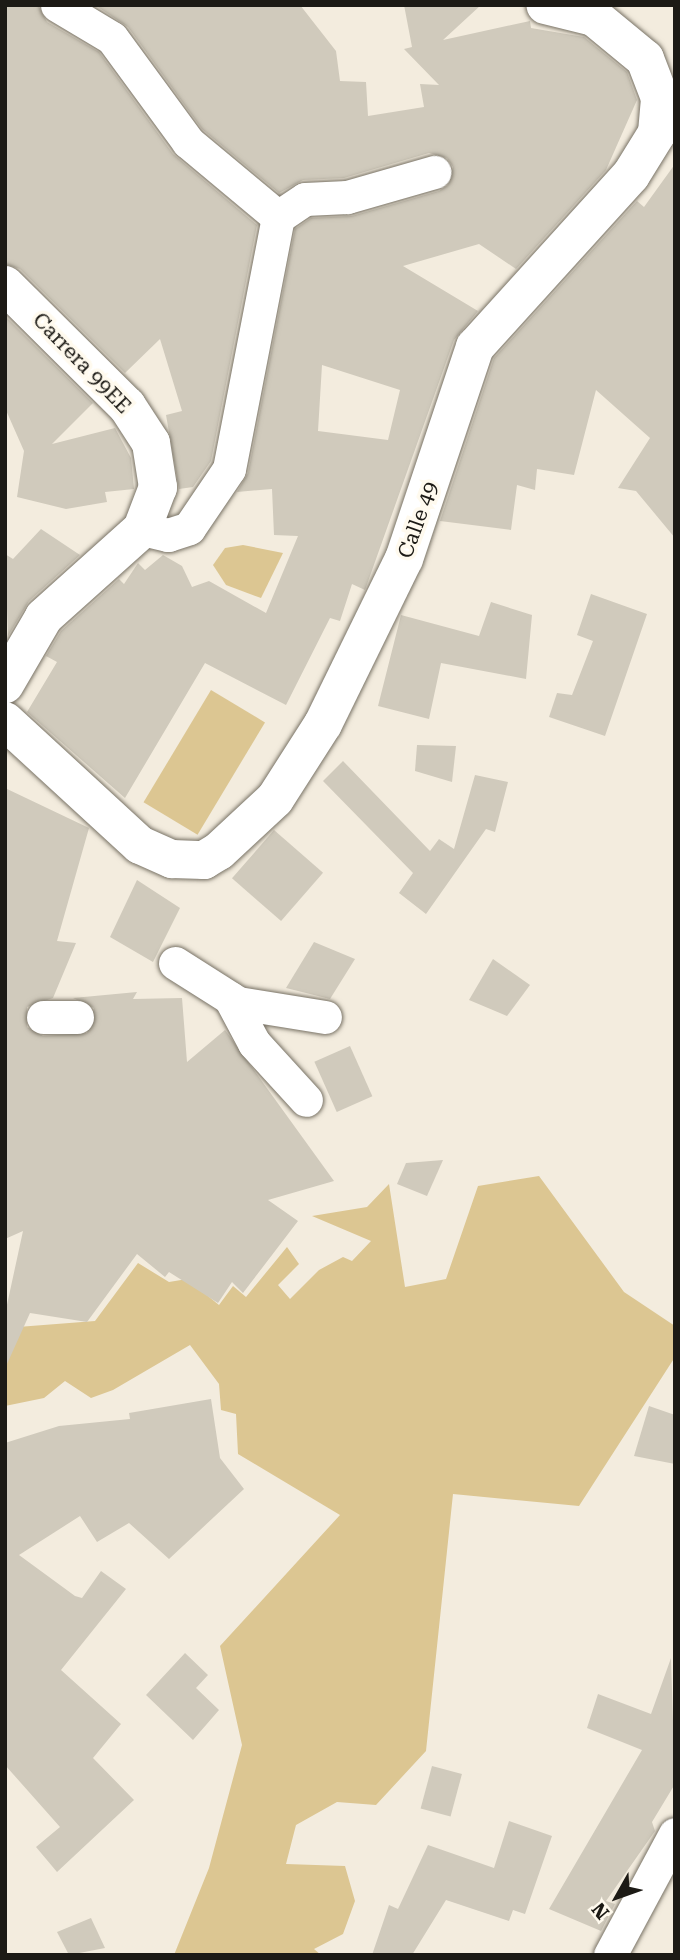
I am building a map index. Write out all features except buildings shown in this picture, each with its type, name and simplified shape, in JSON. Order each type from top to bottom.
[{"type":"street","points":[[57,5],[112,38],[188,142],[278,217]]},
{"type":"street","name":"Calle 49","points":[[5,721],[140,845],[172,859],[204,860],[219,851],[275,799],[323,724],[404,559],[475,347],[631,175],[657,134],[660,98],[645,59],[594,17],[545,5]]},
{"type":"street","points":[[5,684],[44,617],[142,529],[168,535],[189,528],[229,469],[278,217],[304,199],[347,197],[434,172]]},
{"type":"street","name":"Carrera 99EE","points":[[5,285],[127,406],[151,443],[158,487],[142,529]]},
{"type":"street","points":[[175,963],[230,998],[325,1017]]},
{"type":"street","points":[[230,998],[254,1043],[306,1100]]},
{"type":"street","points":[[43,1017],[77,1017]]},
{"type":"street","points":[[610,1955],[675,1834]]},
{"type":"shaded area","points":[[243,545],[283,553],[261,598],[226,585],[213,565],[225,548]]},
{"type":"shaded area","points":[[211,690],[265,722],[198,835],[144,802]]},
{"type":"shaded area","points":[[539,1176],[624,1292],[675,1326],[675,1357],[579,1506],[453,1494],[426,1751],[376,1805],[337,1802],[296,1825],[286,1864],[345,1866],[355,1901],[343,1934],[314,1949],[321,1955],[174,1955],[209,1868],[242,1745],[220,1646],[340,1515],[238,1454],[236,1414],[221,1410],[219,1384],[190,1345],[113,1390],[91,1398],[65,1381],[44,1398],[5,1406],[5,1328],[95,1321],[138,1263],[169,1282],[187,1279],[219,1305],[233,1286],[246,1297],[287,1247],[299,1264],[278,1285],[290,1299],[319,1270],[343,1257],[352,1261],[371,1241],[312,1216],[367,1207],[389,1184],[405,1287],[446,1279],[478,1186]]}]
